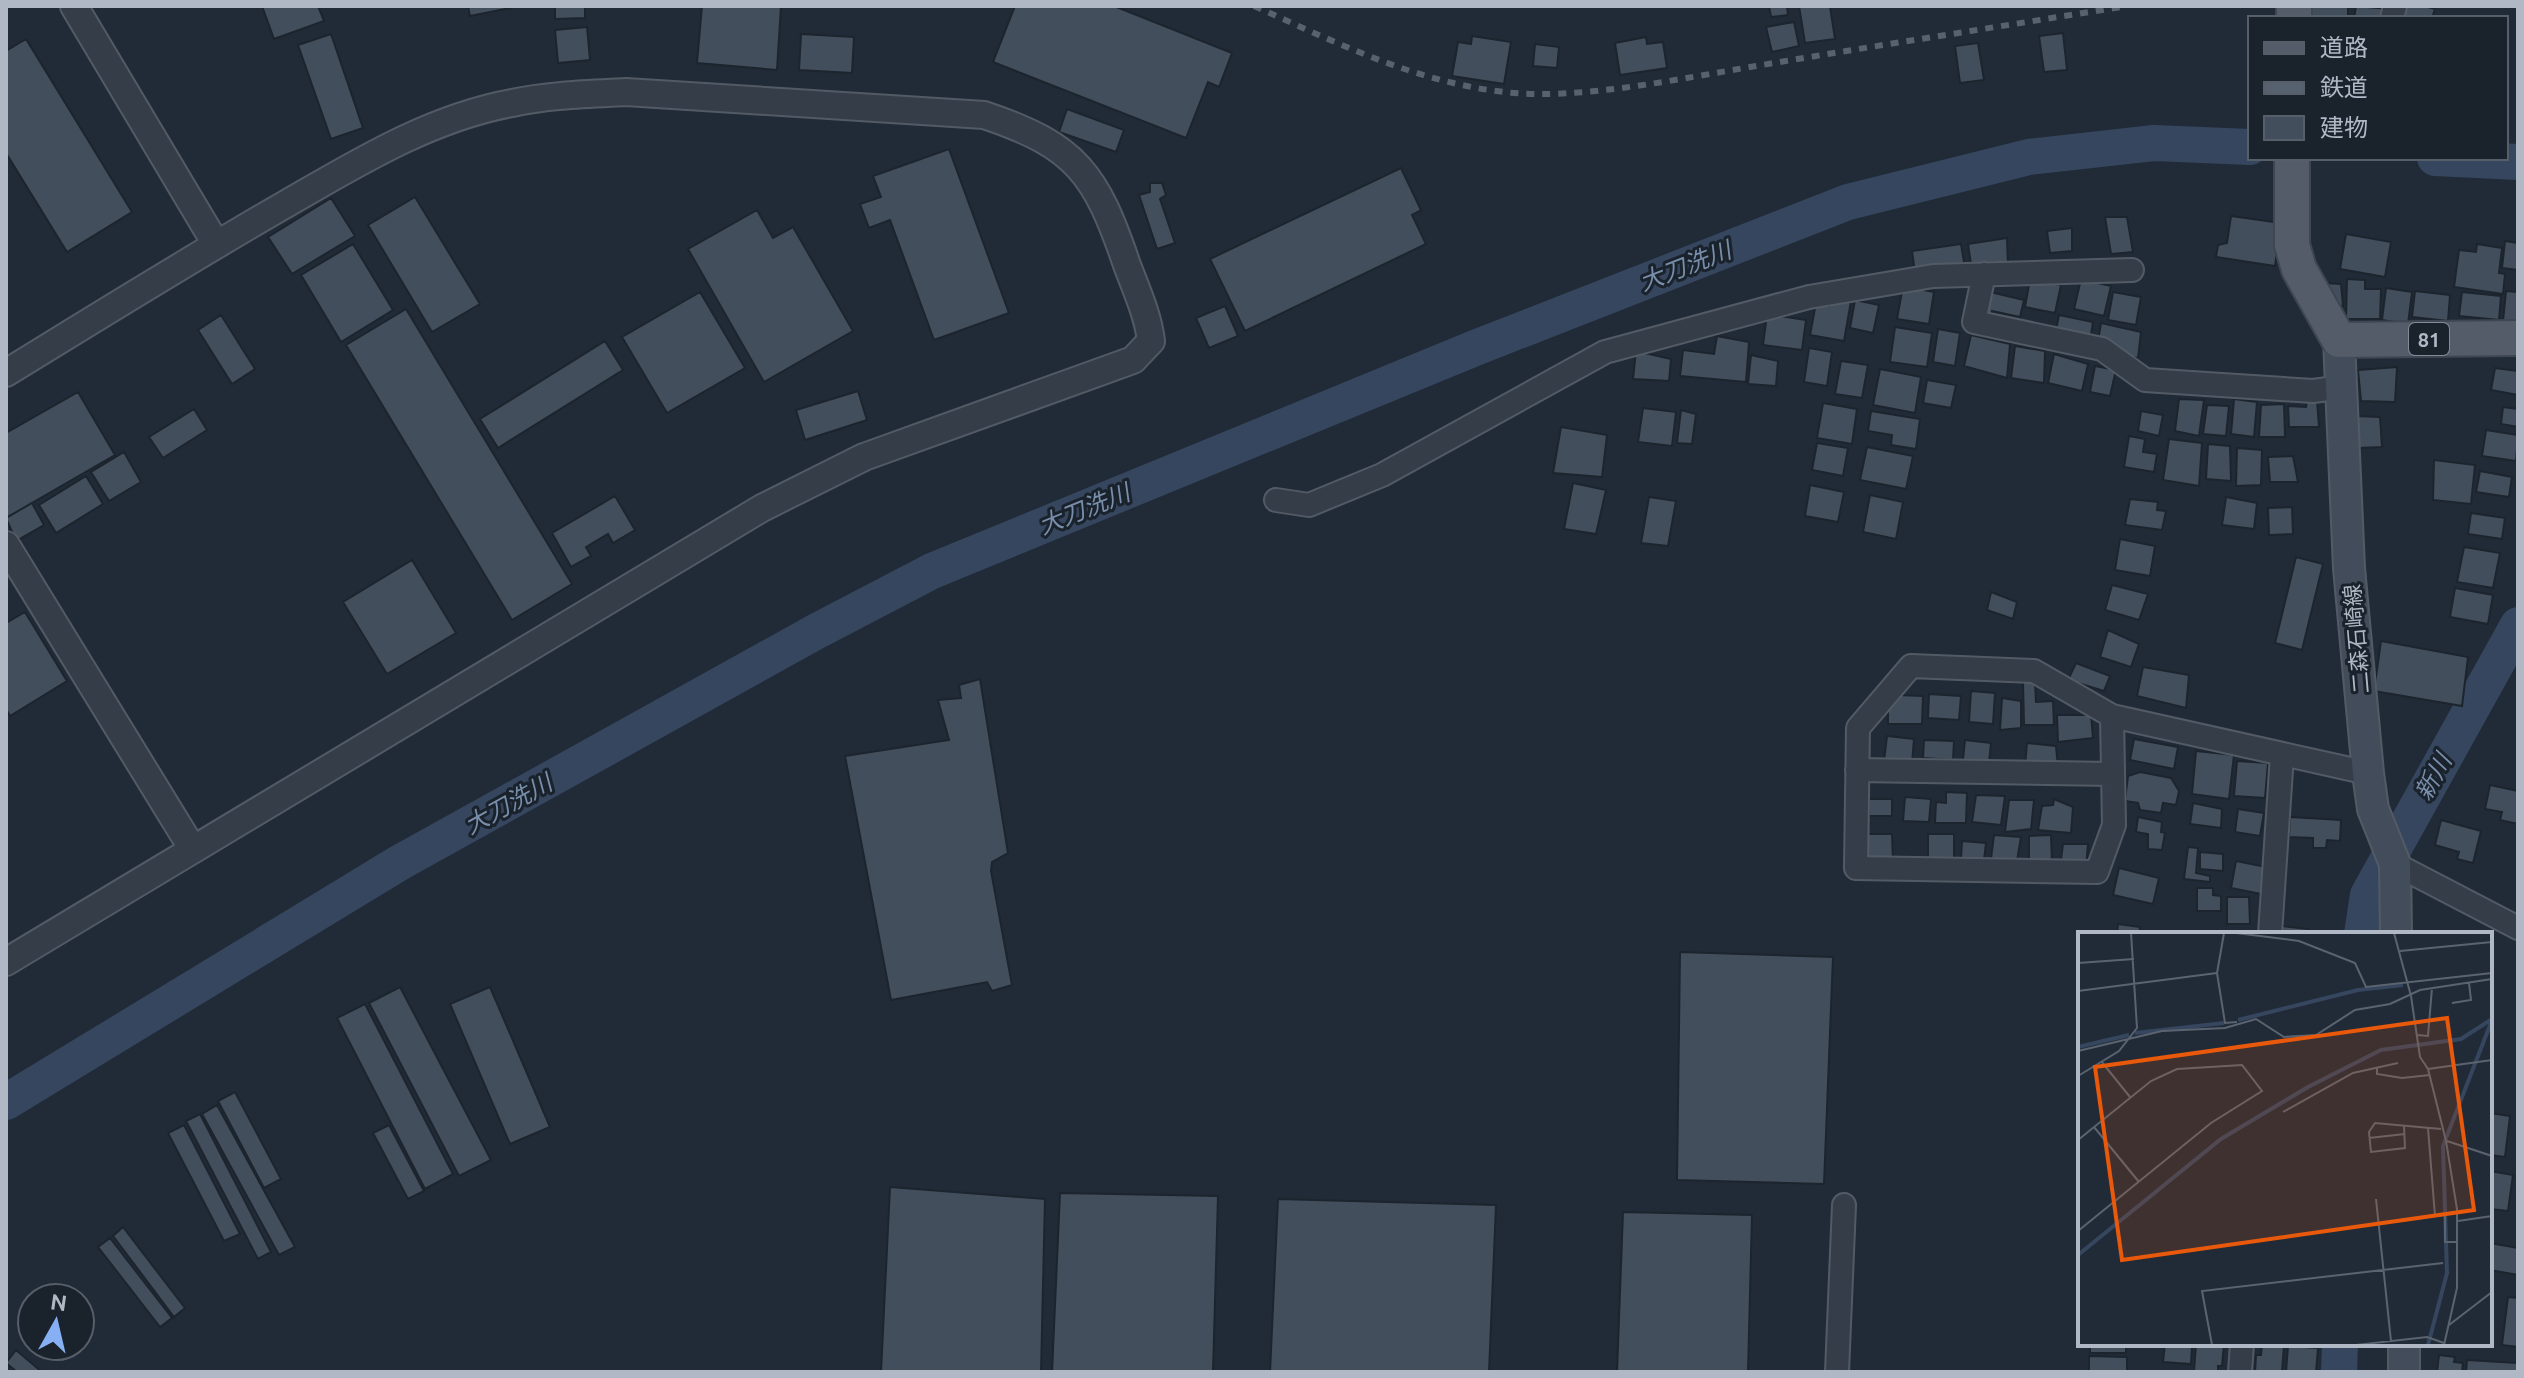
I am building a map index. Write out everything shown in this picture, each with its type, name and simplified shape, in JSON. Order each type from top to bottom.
[{"type":"main road","points":[[2292,160],[2292,245],[2299,269],[2339,340]]},
{"type":"main road","name":"81","points":[[2339,340],[2518,338]]},
{"type":"main road","name":"二森石崎線","points":[[2339,340],[2349,568],[2368,773],[2373,809],[2395,864],[2396,932]]},
{"type":"main road","points":[[2404,1346],[2404,1372]]},
{"type":"street","points":[[74,6],[216,244]]},
{"type":"street","points":[[6,373],[216,244],[382,149],[449,121],[510,103],[570,94],[626,92],[984,115],[1031,131],[1058,147],[1090,180],[1107,207],[1151,341],[1144,352],[1133,360],[864,457],[762,508],[6,962]]},
{"type":"street","points":[[1276,500],[1309,505],[1382,475],[1605,352],[1809,297],[1933,276],[2132,270]]},
{"type":"street","points":[[1984,274],[1974,322],[2102,349],[2145,380],[2313,391],[2343,387]]},
{"type":"street","points":[[6,545],[192,848]]},
{"type":"street","points":[[2112,716],[2114,825],[2097,872],[1856,868],[1858,728],[1911,666],[2034,671],[2112,716],[2368,773]]},
{"type":"street","points":[[2270,932],[2282,755]]},
{"type":"street","points":[[1857,770],[2113,774]]},
{"type":"street","points":[[2395,864],[2518,928]]},
{"type":"street","points":[[1837,1372],[1844,1205]]},
{"type":"street","points":[[2240,1372],[2242,1346]]},
{"type":"building","points":[[262,6],[318,6],[324,21],[274,39]]},
{"type":"building","points":[[468,6],[520,6],[470,16]]},
{"type":"building","points":[[555,6],[585,6],[585,18],[555,19]]},
{"type":"building","points":[[702,6],[781,6],[777,70],[697,63]]},
{"type":"building","points":[[1015,6],[1114,6],[1232,53],[1219,87],[1208,82],[1186,138],[993,62]]},
{"type":"building","points":[[1769,6],[1787,6],[1788,15],[1771,17]]},
{"type":"building","points":[[1799,6],[1830,6],[1835,39],[1805,43]]},
{"type":"building","points":[[2312,6],[2348,6],[2348,16],[2311,16]]},
{"type":"building","points":[[2356,6],[2389,9],[2387,16],[2354,16]]},
{"type":"building","points":[[2401,6],[2435,9],[2433,16],[2398,16]]},
{"type":"building","points":[[1794,22],[1799,46],[1772,52],[1766,27]]},
{"type":"building","points":[[587,27],[590,60],[558,63],[555,30]]},
{"type":"building","points":[[2063,33],[2067,70],[2044,72],[2039,36]]},
{"type":"building","points":[[331,34],[363,128],[331,139],[298,45]]},
{"type":"building","points":[[801,34],[854,37],[852,73],[799,70]]},
{"type":"building","points":[[1472,36],[1511,42],[1504,84],[1452,76],[1458,42],[1471,44]]},
{"type":"building","points":[[1646,37],[1647,44],[1663,42],[1667,68],[1620,75],[1615,43]]},
{"type":"building","points":[[26,39],[132,212],[67,252],[6,153],[6,51]]},
{"type":"building","points":[[1978,43],[1984,80],[1960,83],[1955,46]]},
{"type":"building","points":[[1535,44],[1559,47],[1557,68],[1533,66]]},
{"type":"building","points":[[1067,109],[1124,130],[1116,152],[1059,132]]},
{"type":"building","points":[[949,149],[1009,313],[934,340],[890,220],[869,228],[860,204],[881,197],[873,176]]},
{"type":"building","points":[[1401,168],[1421,210],[1412,215],[1426,244],[1245,331],[1210,259]]},
{"type":"building","points":[[1150,183],[1162,183],[1166,195],[1160,199],[1175,243],[1157,249],[1139,195],[1150,192]]},
{"type":"building","points":[[415,197],[480,304],[432,332],[368,225]]},
{"type":"building","points":[[331,198],[355,236],[292,274],[268,237]]},
{"type":"building","points":[[757,210],[773,238],[793,227],[853,331],[764,382],[688,249]]},
{"type":"building","points":[[2231,216],[2281,223],[2275,266],[2216,257],[2218,245],[2227,243]]},
{"type":"building","points":[[2105,217],[2127,217],[2133,252],[2111,254]]},
{"type":"building","points":[[2072,228],[2072,251],[2050,253],[2047,231]]},
{"type":"building","points":[[2346,234],[2391,242],[2385,277],[2340,269]]},
{"type":"building","points":[[2007,238],[2008,266],[1972,271],[1968,244]]},
{"type":"building","points":[[2505,241],[2518,243],[2518,270],[2502,268]]},
{"type":"building","points":[[353,244],[393,310],[341,342],[301,275]]},
{"type":"building","points":[[1961,244],[1965,268],[1915,273],[1912,251]]},
{"type":"building","points":[[2477,244],[2502,248],[2499,273],[2505,274],[2503,294],[2454,287],[2459,250],[2476,252]]},
{"type":"building","points":[[2030,279],[2061,285],[2055,313],[2025,307]]},
{"type":"building","points":[[2081,279],[2111,286],[2104,316],[2074,309]]},
{"type":"building","points":[[2347,279],[2365,280],[2365,289],[2381,289],[2380,319],[2346,319]]},
{"type":"building","points":[[2324,283],[2341,284],[2343,306],[2320,304]]},
{"type":"building","points":[[1903,286],[1934,292],[1929,324],[1897,319]]},
{"type":"building","points":[[2386,288],[2412,292],[2408,324],[2382,320]]},
{"type":"building","points":[[1986,291],[2024,300],[2020,317],[1992,311],[1989,322],[1979,319]]},
{"type":"building","points":[[2415,291],[2450,295],[2448,321],[2412,317]]},
{"type":"building","points":[[2506,291],[2518,292],[2518,333],[2502,331]]},
{"type":"building","points":[[700,292],[745,368],[667,413],[622,337]]},
{"type":"building","points":[[2113,292],[2141,297],[2136,325],[2108,320]]},
{"type":"building","points":[[2462,292],[2501,296],[2499,320],[2459,316]]},
{"type":"building","points":[[1833,298],[1851,301],[1844,341],[1810,335],[1816,303],[1829,306]]},
{"type":"building","points":[[1855,300],[1879,305],[1873,333],[1850,328]]},
{"type":"building","points":[[1225,306],[1238,336],[1209,348],[1196,318]]},
{"type":"building","points":[[406,309],[572,584],[512,620],[346,345]]},
{"type":"building","points":[[1767,314],[1806,320],[1802,350],[1763,345]]},
{"type":"building","points":[[221,315],[255,369],[232,384],[198,330]]},
{"type":"building","points":[[2059,315],[2093,322],[2090,342],[2055,335]]},
{"type":"building","points":[[2101,323],[2141,332],[2138,358],[2096,353]]},
{"type":"building","points":[[1895,327],[1932,333],[1927,367],[1890,362]]},
{"type":"building","points":[[1938,329],[1960,333],[1955,366],[1933,362]]},
{"type":"building","points":[[1971,335],[2010,344],[2007,378],[1964,366]]},
{"type":"building","points":[[1717,336],[1749,342],[1746,382],[1680,376],[1683,350],[1714,354]]},
{"type":"building","points":[[605,341],[623,370],[498,448],[480,419]]},
{"type":"building","points":[[2015,346],[2045,351],[2044,383],[2011,378]]},
{"type":"building","points":[[1809,348],[1832,352],[1827,386],[1804,382]]},
{"type":"building","points":[[1636,351],[1671,359],[1669,381],[1633,379]]},
{"type":"building","points":[[2054,354],[2088,364],[2082,391],[2048,383]]},
{"type":"building","points":[[1751,355],[1778,361],[1776,386],[1748,384]]},
{"type":"building","points":[[1841,361],[1868,365],[1862,398],[1835,394]]},
{"type":"building","points":[[2095,366],[2116,370],[2110,396],[2090,392]]},
{"type":"building","points":[[2397,367],[2395,402],[2361,401],[2358,370]]},
{"type":"building","points":[[2518,367],[2518,395],[2491,390],[2495,368],[2517,371]]},
{"type":"building","points":[[1880,369],[1921,377],[1915,413],[1873,405]]},
{"type":"building","points":[[1927,380],[1956,385],[1951,408],[1923,403]]},
{"type":"building","points":[[858,391],[867,420],[805,440],[796,410]]},
{"type":"building","points":[[78,392],[115,455],[6,518],[6,433]]},
{"type":"building","points":[[2179,399],[2204,400],[2199,436],[2175,431]]},
{"type":"building","points":[[2234,399],[2257,402],[2254,437],[2231,434]]},
{"type":"building","points":[[2307,400],[2317,400],[2319,427],[2289,427],[2288,406],[2306,407]]},
{"type":"building","points":[[1823,403],[1857,409],[1852,444],[1817,438]]},
{"type":"building","points":[[2284,404],[2285,437],[2259,437],[2261,405]]},
{"type":"building","points":[[2207,405],[2229,406],[2226,436],[2203,434]]},
{"type":"building","points":[[2503,407],[2518,409],[2518,427],[2501,424]]},
{"type":"building","points":[[1643,408],[1676,412],[1672,446],[1638,442]]},
{"type":"building","points":[[194,409],[207,430],[163,458],[149,437]]},
{"type":"building","points":[[1681,410],[1696,414],[1692,444],[1677,443]]},
{"type":"building","points":[[1871,411],[1920,419],[1916,449],[1891,445],[1892,435],[1868,431]]},
{"type":"building","points":[[2141,411],[2163,415],[2159,436],[2138,431]]},
{"type":"building","points":[[2357,416],[2380,417],[2382,447],[2358,448]]},
{"type":"building","points":[[1561,427],[1607,435],[1602,477],[1553,473]]},
{"type":"building","points":[[2486,430],[2518,435],[2516,461],[2482,456]]},
{"type":"building","points":[[2129,436],[2145,439],[2143,452],[2157,454],[2154,472],[2124,467]]},
{"type":"building","points":[[2169,439],[2202,443],[2199,486],[2163,480]]},
{"type":"building","points":[[1817,443],[1848,448],[1843,476],[1812,470]]},
{"type":"building","points":[[2208,444],[2230,446],[2231,481],[2206,479]]},
{"type":"building","points":[[1867,447],[1913,456],[1906,489],[1860,480]]},
{"type":"building","points":[[2237,448],[2262,450],[2261,485],[2236,486]]},
{"type":"building","points":[[124,452],[141,482],[109,501],[91,472]]},
{"type":"building","points":[[2293,456],[2298,482],[2270,482],[2268,457]]},
{"type":"building","points":[[2434,460],[2475,465],[2471,504],[2433,500]]},
{"type":"building","points":[[2480,471],[2512,477],[2509,497],[2476,492]]},
{"type":"building","points":[[86,476],[103,504],[56,533],[39,505]]},
{"type":"building","points":[[1573,483],[1606,490],[1596,534],[1564,529]]},
{"type":"building","points":[[1810,485],[1844,492],[1838,522],[1805,516]]},
{"type":"building","points":[[1870,495],[1903,502],[1896,539],[1863,532]]},
{"type":"building","points":[[615,496],[635,530],[613,543],[608,534],[586,547],[591,556],[571,567],[552,533]]},
{"type":"building","points":[[1649,497],[1676,501],[1668,546],[1641,543]]},
{"type":"building","points":[[2226,497],[2257,503],[2254,529],[2222,525]]},
{"type":"building","points":[[2130,499],[2158,502],[2157,510],[2166,511],[2162,530],[2125,525]]},
{"type":"building","points":[[32,503],[44,525],[16,541],[6,518]]},
{"type":"building","points":[[2292,507],[2293,534],[2269,535],[2268,508]]},
{"type":"building","points":[[2471,513],[2505,518],[2502,539],[2468,534]]},
{"type":"building","points":[[2120,539],[2155,546],[2150,576],[2115,570]]},
{"type":"building","points":[[2464,547],[2500,553],[2493,588],[2457,582]]},
{"type":"building","points":[[2296,557],[2323,564],[2302,650],[2275,643]]},
{"type":"building","points":[[412,560],[456,633],[387,674],[343,602]]},
{"type":"building","points":[[2112,585],[2148,594],[2139,620],[2105,610]]},
{"type":"building","points":[[2455,588],[2493,595],[2488,624],[2450,617]]},
{"type":"building","points":[[1991,592],[2017,602],[2013,619],[1987,610]]},
{"type":"building","points":[[25,612],[67,681],[10,716],[6,709],[6,623]]},
{"type":"building","points":[[2108,630],[2139,644],[2131,667],[2100,657]]},
{"type":"building","points":[[2381,641],[2468,657],[2462,706],[2374,691]]},
{"type":"building","points":[[2076,663],[2110,676],[2104,691],[2068,680]]},
{"type":"building","points":[[2143,667],[2189,675],[2186,708],[2137,696]]},
{"type":"building","points":[[980,679],[1008,853],[992,862],[991,871],[1012,985],[992,991],[987,982],[891,1000],[845,756],[949,740],[938,700],[961,698],[959,685]]},
{"type":"building","points":[[2023,682],[2035,682],[2036,702],[2053,701],[2054,725],[2024,725]]},
{"type":"building","points":[[1971,691],[1995,693],[1993,724],[1969,722]]},
{"type":"building","points":[[1929,694],[1961,696],[1959,720],[1928,718]]},
{"type":"building","points":[[1897,695],[1923,696],[1922,724],[1888,724],[1888,708]]},
{"type":"building","points":[[2002,698],[2021,701],[2021,728],[2000,730]]},
{"type":"building","points":[[2057,715],[2091,715],[2093,738],[2058,742]]},
{"type":"building","points":[[1887,736],[1914,739],[1912,764],[1884,761]]},
{"type":"building","points":[[2134,739],[2178,747],[2174,769],[2130,760]]},
{"type":"building","points":[[1924,740],[1954,741],[1953,760],[1923,758]]},
{"type":"building","points":[[1965,740],[1991,743],[1989,763],[1963,760]]},
{"type":"building","points":[[2027,743],[2056,746],[2059,777],[2024,779]]},
{"type":"building","points":[[2196,751],[2234,755],[2229,799],[2192,794]]},
{"type":"building","points":[[2237,761],[2268,763],[2265,798],[2234,796]]},
{"type":"building","points":[[2140,772],[2171,778],[2179,791],[2176,805],[2163,803],[2161,813],[2140,810],[2138,803],[2125,801],[2128,776]]},
{"type":"building","points":[[2490,785],[2518,791],[2518,824],[2500,820],[2502,812],[2485,809]]},
{"type":"building","points":[[1946,792],[1967,793],[1966,823],[1935,823],[1936,802],[1946,803]]},
{"type":"building","points":[[1976,795],[2005,796],[2001,825],[1972,822]]},
{"type":"building","points":[[1905,797],[1931,799],[1929,822],[1903,821]]},
{"type":"building","points":[[1869,799],[1892,799],[1892,816],[1869,816]]},
{"type":"building","points":[[2054,799],[2073,807],[2071,833],[2038,830],[2042,806],[2053,805]]},
{"type":"building","points":[[2009,800],[2034,800],[2031,829],[2005,832]]},
{"type":"building","points":[[2193,803],[2222,809],[2221,828],[2190,824]]},
{"type":"building","points":[[2238,809],[2264,813],[2260,836],[2235,832]]},
{"type":"building","points":[[2138,817],[2162,822],[2161,832],[2165,833],[2162,850],[2148,849],[2148,834],[2136,832]]},
{"type":"building","points":[[2290,817],[2341,820],[2340,841],[2327,840],[2326,848],[2313,848],[2313,838],[2289,837]]},
{"type":"building","points":[[2441,820],[2481,831],[2473,863],[2457,859],[2459,852],[2435,845]]},
{"type":"building","points":[[1865,834],[1892,834],[1893,860],[1866,861]]},
{"type":"building","points":[[1928,834],[1954,834],[1954,860],[1928,860]]},
{"type":"building","points":[[1994,835],[2021,837],[2016,867],[1990,867]]},
{"type":"building","points":[[2051,835],[2052,863],[2029,864],[2029,836]]},
{"type":"building","points":[[1962,841],[1986,843],[1984,860],[1961,858]]},
{"type":"building","points":[[2063,844],[2088,844],[2086,867],[2060,867]]},
{"type":"building","points":[[2188,847],[2198,848],[2196,873],[2210,876],[2210,882],[2184,879]]},
{"type":"building","points":[[2200,852],[2223,854],[2223,871],[2200,869]]},
{"type":"building","points":[[2236,861],[2266,867],[2261,894],[2231,888]]},
{"type":"building","points":[[2119,868],[2159,878],[2153,904],[2113,895]]},
{"type":"building","points":[[2197,888],[2213,888],[2213,895],[2221,896],[2221,911],[2197,911]]},
{"type":"building","points":[[2227,897],[2249,897],[2250,924],[2227,924]]},
{"type":"building","points":[[2118,924],[2140,927],[2139,932],[2117,932]]},
{"type":"building","points":[[2282,926],[2308,929],[2307,932],[2281,932]]},
{"type":"building","points":[[1680,952],[1833,957],[1824,1184],[1677,1180]]},
{"type":"building","points":[[400,987],[491,1160],[459,1176],[369,1003]]},
{"type":"building","points":[[490,987],[550,1127],[510,1144],[450,1004]]},
{"type":"building","points":[[365,1004],[453,1174],[425,1189],[337,1018]]},
{"type":"building","points":[[235,1092],[281,1179],[264,1188],[218,1101]]},
{"type":"building","points":[[217,1105],[295,1247],[279,1255],[202,1114]]},
{"type":"building","points":[[2492,1113],[2510,1116],[2505,1157],[2492,1155]]},
{"type":"building","points":[[200,1114],[271,1252],[258,1259],[186,1121]]},
{"type":"building","points":[[184,1125],[240,1234],[224,1241],[168,1133]]},
{"type":"building","points":[[389,1125],[424,1191],[408,1199],[373,1133]]},
{"type":"building","points":[[2492,1171],[2513,1175],[2508,1211],[2492,1209]]},
{"type":"building","points":[[890,1187],[1045,1199],[1041,1372],[881,1372]]},
{"type":"building","points":[[1060,1193],[1218,1196],[1213,1372],[1052,1372]]},
{"type":"building","points":[[1278,1199],[1496,1205],[1489,1372],[1270,1372]]},
{"type":"building","points":[[1623,1212],[1752,1215],[1748,1372],[1617,1372]]},
{"type":"building","points":[[123,1227],[185,1308],[174,1317],[113,1236]]},
{"type":"building","points":[[110,1238],[172,1318],[160,1327],[98,1247]]},
{"type":"building","points":[[2492,1243],[2518,1248],[2518,1275],[2492,1270]]},
{"type":"building","points":[[2508,1297],[2518,1298],[2518,1347],[2502,1345]]},
{"type":"building","points":[[2090,1346],[2126,1346],[2126,1353],[2090,1353]]},
{"type":"building","points":[[2165,1346],[2192,1346],[2191,1364],[2163,1362]]},
{"type":"building","points":[[2196,1346],[2224,1346],[2222,1366],[2218,1366],[2218,1372],[2194,1371]]},
{"type":"building","points":[[2262,1346],[2284,1346],[2282,1372],[2255,1372],[2256,1355],[2261,1355]]},
{"type":"building","points":[[2288,1346],[2318,1348],[2316,1372],[2286,1372]]},
{"type":"building","points":[[16,1350],[16,1362],[30,1362],[42,1372],[17,1372],[6,1363]]},
{"type":"building","points":[[2439,1355],[2455,1357],[2454,1362],[2463,1363],[2462,1372],[2437,1372]]},
{"type":"building","points":[[2089,1356],[2127,1357],[2127,1372],[2089,1372]]},
{"type":"building","points":[[2467,1360],[2518,1363],[2518,1372],[2466,1372]]},
{"type":"waterway","name":"大刀洗川","points":[[6,1102],[399,863],[817,631],[932,571],[1475,348],[1848,202],[2029,157],[2154,143],[2248,147]]},
{"type":"waterway","name":"大刀洗川","points":[[2476,160],[2518,162]]},
{"type":"waterway","name":"新川","points":[[2362,932],[2368,895],[2518,625]]},
{"type":"waterway","name":"新川","points":[[2339,1372],[2340,1346]]},
{"type":"railway","points":[[1254,6],[1407,70],[1471,87],[1533,94],[1630,87],[2127,6]]}]
